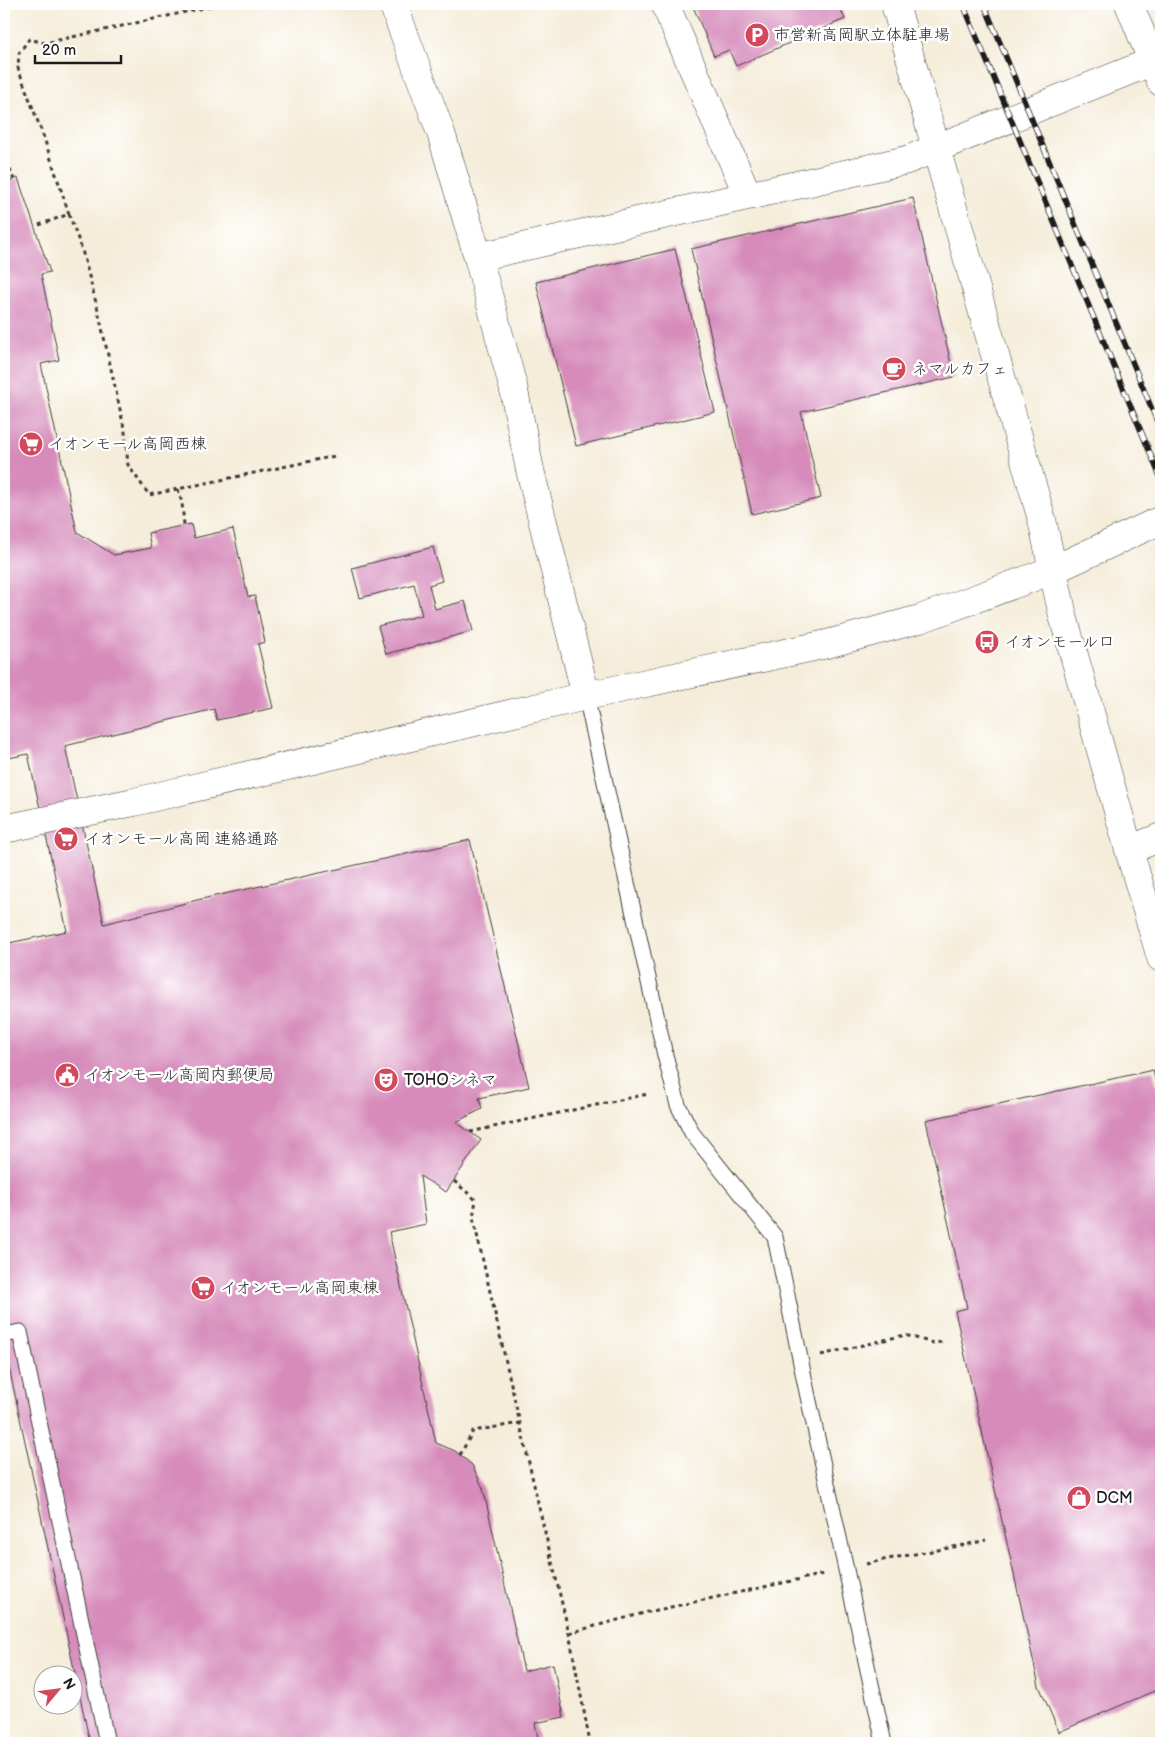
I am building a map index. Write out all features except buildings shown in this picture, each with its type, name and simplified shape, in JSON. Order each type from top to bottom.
[{"type":"street","points":[[393,4],[441,133],[478,257],[512,386],[530,470],[586,696]]},
{"type":"street","points":[[665,4],[748,196]]},
{"type":"street","points":[[896,4],[1039,511],[1063,616],[1161,958]]},
{"type":"street","points":[[478,257],[907,160],[1158,67],[1130,4]]},
{"type":"street","points":[[4,829],[143,800],[586,696],[827,644],[920,618],[1053,570],[1161,520]]},
{"type":"street","points":[[1129,850],[1161,837]]},
{"type":"lane","points":[[586,696],[665,1055],[678,1105],[692,1133],[775,1237],[809,1402],[884,1743]]},
{"type":"lane","points":[[4,1335],[20,1332],[107,1743]]},
{"type":"path","points":[[222,4],[45,43],[29,39],[19,53],[18,68],[82,250],[98,310],[125,432],[128,465],[149,495],[335,456]]},
{"type":"path","points":[[4,154],[14,180]]},
{"type":"path","points":[[39,225],[69,214]]},
{"type":"path","points":[[178,489],[182,503],[184,525]]},
{"type":"path","points":[[470,1132],[648,1094]]},
{"type":"path","points":[[454,1181],[476,1200],[473,1216],[569,1633],[590,1743]]},
{"type":"path","points":[[819,1355],[905,1336],[932,1343],[942,1342]]},
{"type":"path","points":[[460,1455],[473,1430],[520,1423]]},
{"type":"path","points":[[861,1566],[900,1556],[954,1548],[986,1540]]},
{"type":"path","points":[[569,1633],[648,1612],[825,1574]]},
{"type":"railway","points":[[963,4],[1161,479]]},
{"type":"railway","points":[[984,4],[1161,431]]},
{"type":"place","name":"市営新高岡駅立体駐車場","points":[[757,35]]},
{"type":"place","name":"ネマルカフェ","points":[[894,369]]},
{"type":"place","name":"イオンモール高岡西棟","points":[[31,444]]},
{"type":"place","name":"イオンモール口","points":[[987,642]]},
{"type":"place","name":"イオンモール高岡 連絡通路","points":[[66,839]]},
{"type":"place","name":"イオンモール高岡内郵便局","points":[[67,1075]]},
{"type":"place","name":"TOHOシネマ","points":[[386,1080]]},
{"type":"place","name":"イオンモール高岡東棟","points":[[203,1288]]},
{"type":"place","name":"DCM","points":[[1079,1498]]}]
